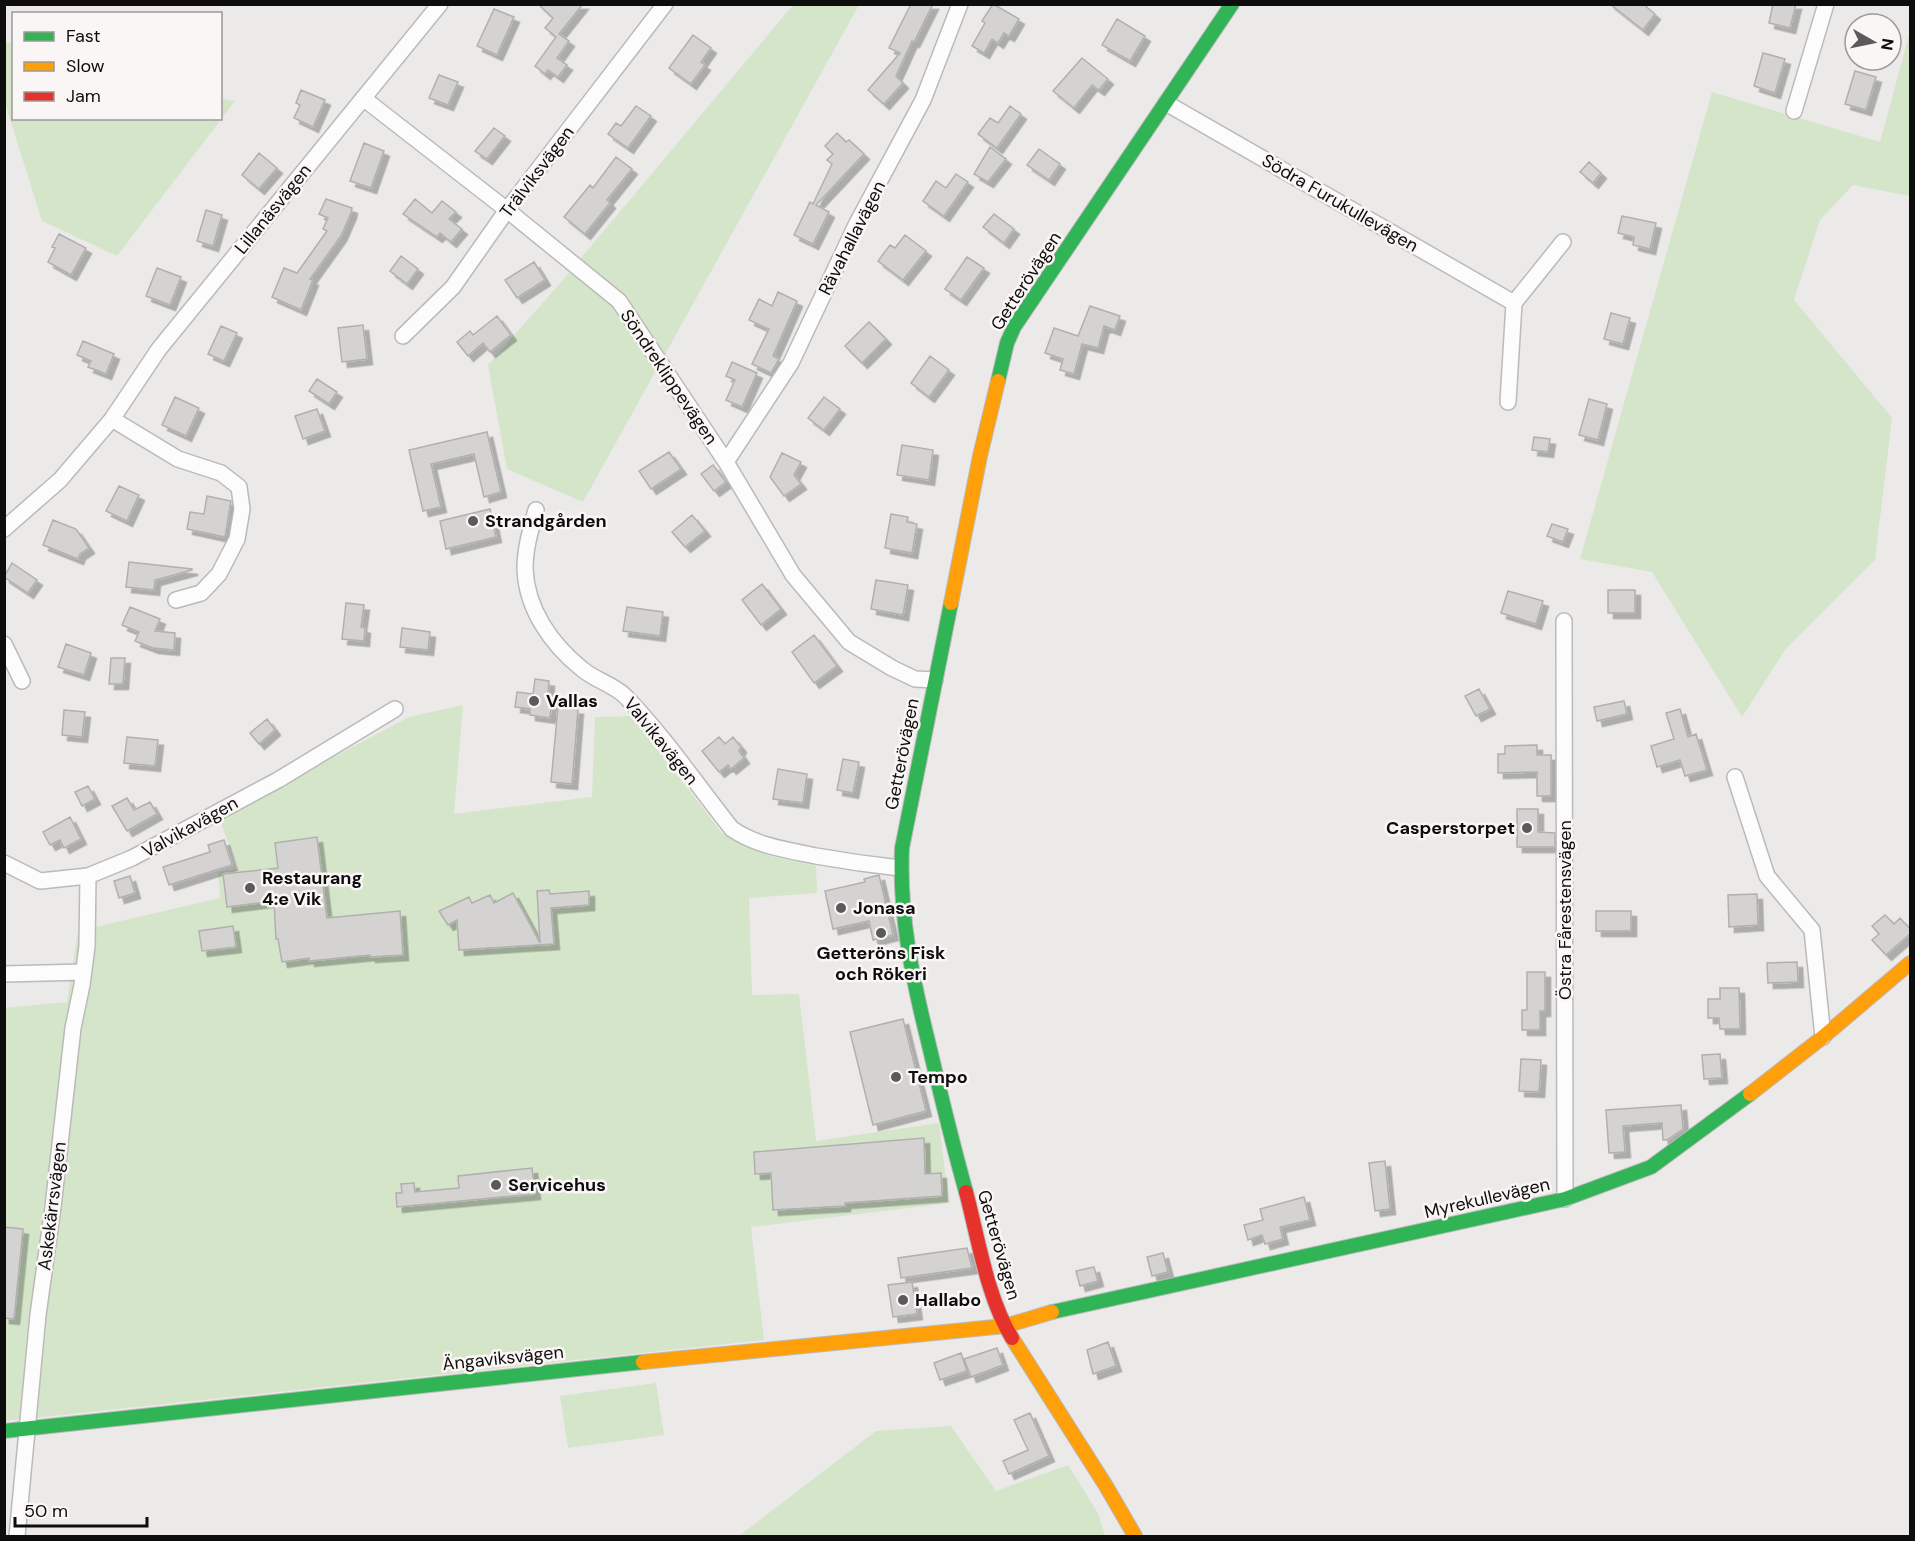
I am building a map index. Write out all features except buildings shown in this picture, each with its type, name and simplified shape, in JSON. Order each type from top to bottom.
[{"type":"street","name":"Lillanäsvägen","points":[[4,529],[60,480],[112,419],[159,349],[440,4]]},
{"type":"street","name":"Trälviksvägen","points":[[404,336],[453,287],[507,210],[666,4]]},
{"type":"street","name":"Rävahallavägen","points":[[726,462],[791,363],[856,225],[923,100],[960,4]]},
{"type":"street","name":"Getterövägen","points":[[1134,1536],[1106,1486],[1005,1326],[990,1284],[919,1006],[902,912],[900,868],[902,848],[980,456],[1006,343],[1014,327],[1232,4]]},
{"type":"street","points":[[1794,111],[1826,4]]},
{"type":"street","name":"Söndreklippevägen","points":[[363,98],[619,301],[726,462],[793,575],[849,642],[915,679],[935,680]]},
{"type":"street","name":"Södra Furukullevägen","points":[[1166,103],[1514,303]]},
{"type":"street","points":[[1508,402],[1514,303],[1563,242]]},
{"type":"street","points":[[112,419],[178,459],[220,474],[239,487],[242,509],[237,539],[219,574],[201,593],[176,600]]},
{"type":"street","name":"Valvikavägen","points":[[536,510],[526,549],[525,570],[536,611],[548,634],[584,671],[622,694],[732,829],[744,837],[776,848],[900,868]]},
{"type":"street","name":"Östra Fårestensvägen","points":[[1564,621],[1565,1199]]},
{"type":"street","points":[[4,645],[22,681]]},
{"type":"street","name":"Valvikavägen","points":[[4,863],[40,881],[88,876],[132,858],[278,780],[395,710]]},
{"type":"street","points":[[1735,777],[1767,876],[1812,930],[1823,1037]]},
{"type":"street","name":"Askekärrsvägen","points":[[18,1536],[38,1315],[53,1208],[73,1028],[87,946],[88,876]]},
{"type":"street","name":"Myrekullevägen","points":[[1005,1326],[1041,1314],[1565,1199],[1651,1167],[1709,1126],[1823,1037],[1911,963]]},
{"type":"street","points":[[4,974],[84,972]]},
{"type":"street","name":"Ängaviksvägen","points":[[4,1431],[544,1372],[1005,1326]]},
{"type":"green space","points":[[793,5],[859,5],[583,502],[507,469],[488,365],[556,288]]},
{"type":"green space","points":[[1910,32],[1910,196],[1853,185],[1820,220],[1794,300],[1892,418],[1875,560],[1785,650],[1742,717],[1652,572],[1580,559],[1712,92],[1880,142],[1899,72],[1903,72],[1903,58]]},
{"type":"green space","points":[[4,43],[12,43],[12,120],[221,120],[117,256],[42,221],[5,103]]},
{"type":"green space","points":[[222,99],[235,101],[222,118]]},
{"type":"green space","points":[[463,705],[454,814],[592,797],[595,717],[632,716],[722,833],[770,856],[816,866],[817,893],[749,898],[752,995],[799,994],[816,1141],[939,1123],[949,1203],[751,1227],[764,1340],[5,1421],[4,1008],[67,1002],[78,931],[220,898],[218,872],[238,869],[219,818],[409,717]]},
{"type":"green space","points":[[656,1383],[664,1435],[568,1448],[560,1396]]},
{"type":"green space","points":[[951,1426],[996,1491],[1068,1465],[1098,1513],[1105,1536],[739,1536],[876,1431]]},
{"type":"traffic: fast","points":[[998,381],[1007,343],[1014,327],[1232,4]]},
{"type":"traffic: fast","points":[[951,603],[902,848],[902,873],[905,921],[917,993],[966,1192]]},
{"type":"traffic: fast","points":[[1052,1312],[1565,1199],[1651,1167],[1750,1094]]},
{"type":"traffic: fast","points":[[4,1431],[643,1362]]},
{"type":"traffic: slow","points":[[951,603],[980,456],[998,381]]},
{"type":"traffic: slow","points":[[1750,1094],[1823,1037],[1910,963]]},
{"type":"traffic: slow","points":[[643,1362],[1005,1326],[1052,1312]]},
{"type":"traffic: slow","points":[[1012,1338],[1135,1536]]},
{"type":"traffic: jam","points":[[966,1192],[990,1286],[1003,1322],[1012,1338]]},
{"type":"place","name":"Strandgården","points":[[473,521]]},
{"type":"place","name":"Vallas","points":[[534,701]]},
{"type":"place","name":"Casperstorpet","points":[[1527,828]]},
{"type":"place","name":"Restaurang 4:e Vik","points":[[250,888]]},
{"type":"place","name":"Jonasa","points":[[841,908]]},
{"type":"place","name":"Getteröns Fisk och Rökeri","points":[[881,933]]},
{"type":"place","name":"Tempo","points":[[896,1077]]},
{"type":"place","name":"Servicehus","points":[[496,1185]]},
{"type":"place","name":"Hallabo","points":[[903,1300]]}]
